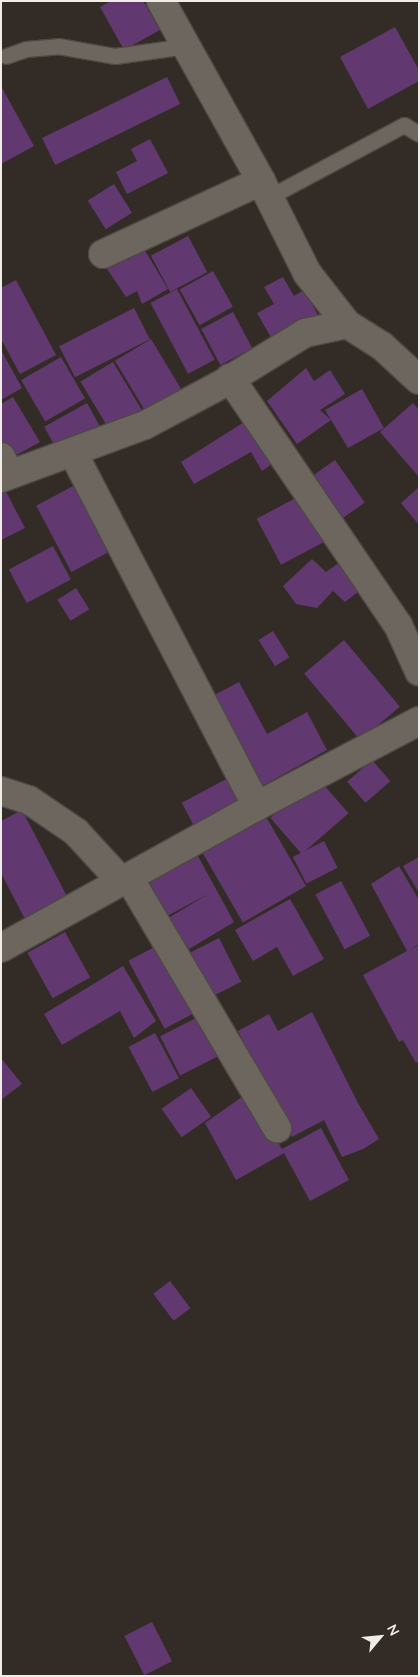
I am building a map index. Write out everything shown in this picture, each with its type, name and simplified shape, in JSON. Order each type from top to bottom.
[{"type":"street","points":[[161,1],[265,189],[307,273],[347,324],[382,346],[419,380]]},
{"type":"street","points":[[103,254],[265,189]]},
{"type":"street","points":[[4,470],[73,453],[145,425],[230,378],[305,333],[347,324]]},
{"type":"street","points":[[230,378],[398,625],[419,671]]},
{"type":"street","points":[[73,453],[257,806]]},
{"type":"street","points":[[1,948],[257,806],[419,721]]},
{"type":"street","points":[[1,791],[29,800],[76,832],[125,880],[276,1128]]},
{"type":"lane","points":[[6,56],[26,49],[58,46],[115,56],[186,46]]},
{"type":"lane","points":[[265,189],[404,125],[419,134]]},
{"type":"building","points":[[111,1],[143,1],[160,30],[124,50],[100,7]]},
{"type":"building","points":[[395,27],[419,70],[419,81],[368,109],[340,57]]},
{"type":"building","points":[[167,77],[180,104],[55,165],[42,138]]},
{"type":"building","points":[[1,86],[34,146],[1,164]]},
{"type":"building","points":[[150,139],[168,173],[127,194],[116,172],[137,161],[131,149]]},
{"type":"building","points":[[114,184],[132,213],[106,229],[88,200]]},
{"type":"building","points":[[188,236],[207,272],[170,292],[151,256]]},
{"type":"building","points":[[144,249],[168,289],[142,304],[137,291],[126,297],[103,263],[121,251],[128,260]]},
{"type":"building","points":[[213,271],[233,307],[200,325],[180,289]]},
{"type":"building","points":[[283,277],[294,296],[304,290],[318,315],[273,341],[257,313],[274,304],[264,287]]},
{"type":"building","points":[[16,280],[56,355],[20,374],[1,339],[1,288]]},
{"type":"building","points":[[177,289],[215,360],[188,374],[151,303]]},
{"type":"building","points":[[134,308],[150,339],[75,377],[59,346]]},
{"type":"building","points":[[233,312],[252,348],[220,365],[201,329]]},
{"type":"building","points":[[151,339],[184,394],[148,415],[115,361]]},
{"type":"building","points":[[1,350],[22,388],[1,400]]},
{"type":"building","points":[[61,357],[85,399],[45,422],[21,380]]},
{"type":"building","points":[[113,362],[145,415],[112,435],[80,382]]},
{"type":"building","points":[[306,368],[314,381],[330,370],[345,394],[320,410],[331,420],[297,444],[267,401]]},
{"type":"building","points":[[362,389],[384,428],[348,448],[325,410]]},
{"type":"building","points":[[13,397],[40,442],[11,458],[1,442],[1,404]]},
{"type":"building","points":[[87,403],[100,426],[57,449],[44,427]]},
{"type":"building","points":[[413,403],[419,410],[419,477],[380,432]]},
{"type":"building","points":[[249,419],[276,461],[262,471],[251,452],[194,484],[181,462]]},
{"type":"building","points":[[335,460],[365,503],[337,522],[307,480]]},
{"type":"building","points":[[1,482],[25,528],[1,540]]},
{"type":"building","points":[[75,485],[110,551],[71,572],[36,506]]},
{"type":"building","points":[[419,487],[419,525],[401,503]]},
{"type":"building","points":[[307,492],[331,538],[281,565],[257,519]]},
{"type":"building","points":[[53,546],[71,580],[27,603],[9,569]]},
{"type":"building","points":[[312,559],[326,572],[340,562],[362,589],[345,602],[333,591],[317,608],[296,604],[283,586]]},
{"type":"building","points":[[76,588],[89,609],[71,621],[57,600]]},
{"type":"building","points":[[273,631],[289,657],[275,666],[259,640]]},
{"type":"building","points":[[344,640],[400,707],[360,740],[304,673]]},
{"type":"building","points":[[239,682],[267,734],[307,712],[327,750],[253,791],[205,700]]},
{"type":"building","points":[[372,760],[390,781],[365,803],[347,782]]},
{"type":"building","points":[[232,776],[249,808],[199,835],[182,803]]},
{"type":"building","points":[[317,777],[348,813],[302,854],[270,818]]},
{"type":"building","points":[[22,810],[72,906],[29,927],[1,873],[1,821]]},
{"type":"building","points":[[265,815],[306,886],[243,923],[202,852]]},
{"type":"building","points":[[324,841],[338,868],[306,884],[293,857]]},
{"type":"building","points":[[193,847],[234,922],[181,954],[162,922],[208,894],[158,921],[135,878]]},
{"type":"building","points":[[419,857],[419,893],[403,866]]},
{"type":"building","points":[[399,866],[419,900],[419,944],[409,950],[419,945],[419,1061],[416,1063],[403,1040],[399,1042],[363,975],[407,951],[371,884]]},
{"type":"building","points":[[341,881],[370,936],[345,949],[315,895]]},
{"type":"building","points":[[290,899],[324,959],[293,976],[277,947],[253,961],[235,930]]},
{"type":"building","points":[[65,932],[90,977],[53,998],[27,953]]},
{"type":"building","points":[[219,938],[241,982],[204,1001],[182,957]]},
{"type":"building","points":[[162,943],[198,1011],[165,1029],[128,961]]},
{"type":"building","points":[[123,966],[156,1021],[134,1038],[120,1011],[62,1045],[44,1014]]},
{"type":"building","points":[[312,1012],[358,1103],[379,1139],[363,1149],[342,1157],[324,1120],[292,1137],[238,1031],[269,1014],[278,1031]]},
{"type":"building","points":[[202,1015],[222,1054],[180,1076],[160,1036]]},
{"type":"building","points":[[155,1033],[179,1078],[152,1092],[129,1047]]},
{"type":"building","points":[[1,1058],[22,1084],[1,1100]]},
{"type":"building","points":[[191,1088],[211,1117],[182,1137],[162,1109]]},
{"type":"building","points":[[249,1092],[282,1149],[321,1128],[349,1180],[310,1201],[284,1153],[236,1180],[205,1123]]},
{"type":"building","points":[[170,1281],[190,1308],[174,1321],[153,1294]]},
{"type":"building","points":[[152,1622],[172,1661],[144,1675],[124,1636]]}]
